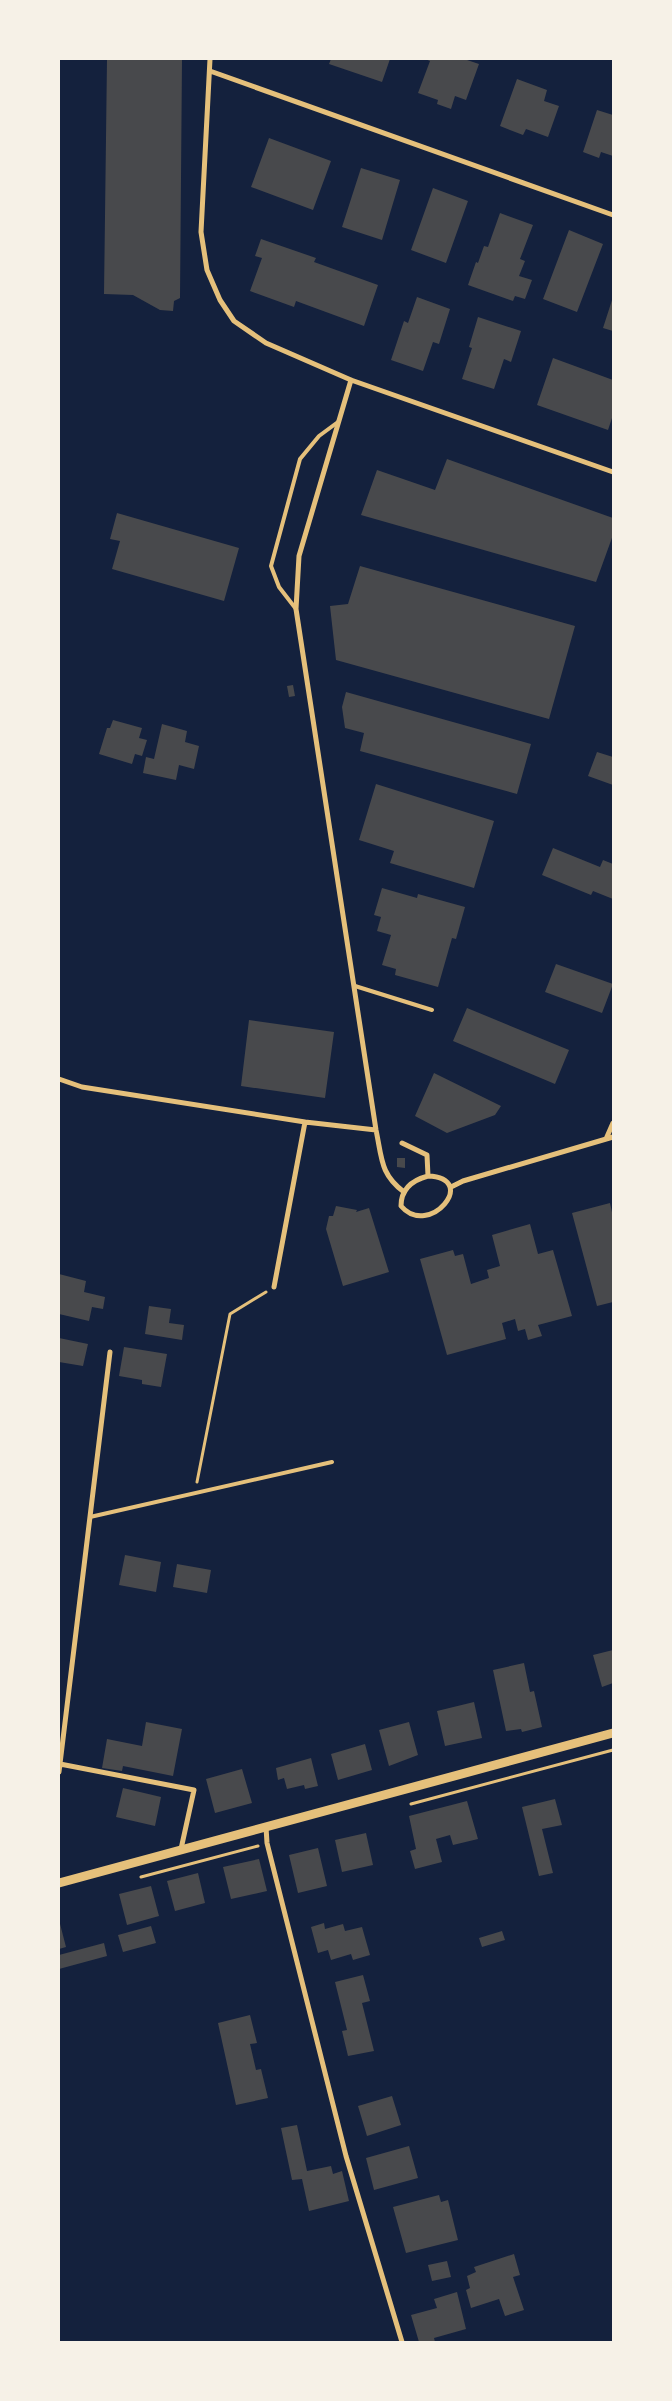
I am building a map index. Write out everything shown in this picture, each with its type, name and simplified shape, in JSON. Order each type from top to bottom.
[{"type":"street","points":[[210,59],[201,232],[207,270],[220,300],[234,321],[266,344],[351,380],[613,472]]},
{"type":"street","points":[[210,71],[613,215]]},
{"type":"street","points":[[351,380],[299,556],[296,609],[376,1130],[383,1165],[389,1181],[404,1192]]},
{"type":"street","points":[[59,1080],[82,1087],[305,1122],[376,1130]]},
{"type":"street","points":[[274,1287],[305,1122]]},
{"type":"street","points":[[606,1139],[613,1123]]},
{"type":"street","points":[[451,1188],[463,1181],[613,1137]]},
{"type":"street","points":[[402,1142],[427,1156],[428,1176]]},
{"type":"street","points":[[428,1176],[445,1180],[451,1188],[451,1194],[448,1201],[441,1208],[423,1216],[412,1215],[401,1206],[404,1192],[409,1185],[428,1176]]},
{"type":"street","points":[[59,1772],[110,1352]]},
{"type":"street","points":[[59,1883],[613,1733]]},
{"type":"street","points":[[60,1764],[194,1790],[181,1849]]},
{"type":"street","points":[[266,1827],[267,1843],[346,2156],[402,2342]]},
{"type":"lane","points":[[296,609],[280,587],[271,566],[300,459],[319,436],[338,422]]},
{"type":"lane","points":[[354,986],[432,1010]]},
{"type":"lane","points":[[90,1517],[332,1462]]},
{"type":"path","points":[[195,1493],[230,1314],[274,1287]]},
{"type":"path","points":[[402,1806],[613,1750]]},
{"type":"path","points":[[135,1878],[267,1843]]},
{"type":"building","points":[[107,59],[182,59],[180,298],[174,301],[173,311],[160,310],[133,295],[104,294]]},
{"type":"building","points":[[331,59],[390,59],[382,82],[329,64]]},
{"type":"building","points":[[425,59],[464,59],[479,64],[466,100],[455,96],[451,109],[437,104],[438,100],[418,93],[430,61]]},
{"type":"building","points":[[517,79],[547,90],[544,101],[559,106],[548,137],[526,129],[523,135],[500,126]]},
{"type":"building","points":[[597,110],[613,115],[613,156],[601,152],[599,158],[583,152]]},
{"type":"building","points":[[269,138],[331,161],[313,210],[251,187]]},
{"type":"building","points":[[361,168],[400,180],[382,240],[342,227]]},
{"type":"building","points":[[433,188],[468,201],[446,263],[411,250]]},
{"type":"building","points":[[500,213],[533,225],[520,259],[525,261],[519,276],[532,280],[525,299],[515,296],[513,301],[468,285],[484,246],[488,247]]},
{"type":"building","points":[[569,230],[603,244],[577,312],[543,299]]},
{"type":"building","points":[[261,239],[316,258],[314,262],[378,285],[364,326],[296,301],[294,307],[250,291],[262,258],[255,256]]},
{"type":"building","points":[[417,297],[450,309],[439,344],[433,342],[423,371],[391,360],[404,321],[408,323]]},
{"type":"building","points":[[613,297],[613,331],[603,328]]},
{"type":"building","points":[[478,317],[521,331],[511,362],[504,359],[494,389],[462,379],[472,348],[469,347]]},
{"type":"building","points":[[553,358],[613,380],[613,415],[608,430],[537,405]]},
{"type":"building","points":[[447,459],[613,518],[613,535],[596,582],[361,515],[377,470],[435,490]]},
{"type":"building","points":[[117,513],[239,548],[224,601],[112,569],[120,541],[110,539]]},
{"type":"building","points":[[360,566],[575,626],[549,719],[336,660],[330,606],[348,604]]},
{"type":"building","points":[[293,685],[295,696],[289,697],[287,686]]},
{"type":"building","points":[[346,692],[531,744],[517,794],[360,751],[364,733],[345,728],[342,707]]},
{"type":"building","points":[[113,720],[142,728],[139,738],[147,740],[142,756],[135,754],[132,764],[99,754],[107,728],[110,728]]},
{"type":"building","points":[[162,724],[187,731],[185,742],[199,746],[194,769],[179,765],[176,780],[143,773],[146,757],[154,759]]},
{"type":"building","points":[[597,752],[613,757],[613,785],[588,776]]},
{"type":"building","points":[[376,784],[494,821],[474,888],[390,863],[394,851],[359,840]]},
{"type":"building","points":[[553,848],[600,867],[603,860],[613,864],[613,899],[593,891],[591,895],[542,875]]},
{"type":"building","points":[[382,888],[417,898],[418,894],[465,907],[456,939],[452,938],[438,987],[395,975],[396,969],[382,965],[391,935],[377,931],[381,917],[374,915]]},
{"type":"building","points":[[556,964],[613,984],[602,1013],[545,992]]},
{"type":"building","points":[[467,1008],[569,1050],[555,1084],[453,1041]]},
{"type":"building","points":[[249,1020],[334,1032],[325,1098],[241,1086]]},
{"type":"building","points":[[434,1073],[501,1106],[495,1115],[447,1133],[415,1116]]},
{"type":"building","points":[[397,1158],[405,1158],[405,1168],[397,1167]]},
{"type":"building","points":[[610,1203],[613,1217],[613,1302],[597,1306],[572,1213]]},
{"type":"building","points":[[336,1206],[357,1210],[356,1212],[369,1208],[389,1272],[343,1286],[326,1229],[329,1216],[333,1216]]},
{"type":"building","points":[[530,1224],[538,1254],[553,1250],[572,1316],[538,1325],[542,1336],[528,1340],[525,1329],[518,1331],[515,1319],[502,1323],[506,1339],[447,1355],[420,1259],[453,1250],[455,1256],[463,1254],[471,1284],[489,1278],[487,1270],[500,1266],[492,1235]]},
{"type":"building","points":[[59,1274],[86,1281],[84,1292],[105,1297],[103,1309],[92,1307],[89,1321],[59,1314]]},
{"type":"building","points":[[149,1306],[171,1309],[169,1323],[184,1325],[182,1340],[145,1334]]},
{"type":"building","points":[[59,1338],[88,1344],[83,1366],[59,1362]]},
{"type":"building","points":[[124,1347],[167,1354],[161,1387],[142,1384],[142,1380],[119,1376]]},
{"type":"building","points":[[125,1555],[161,1562],[156,1592],[119,1585]]},
{"type":"building","points":[[177,1564],[211,1570],[207,1593],[173,1587]]},
{"type":"building","points":[[613,1650],[613,1683],[602,1687],[593,1655]]},
{"type":"building","points":[[524,1663],[530,1692],[534,1691],[542,1727],[522,1732],[521,1729],[506,1731],[493,1670]]},
{"type":"building","points":[[474,1702],[482,1738],[445,1746],[437,1711]]},
{"type":"building","points":[[146,1722],[182,1729],[173,1776],[123,1766],[122,1771],[102,1768],[107,1739],[142,1746]]},
{"type":"building","points":[[409,1722],[418,1755],[389,1766],[379,1730]]},
{"type":"building","points":[[365,1744],[372,1770],[338,1780],[331,1754]]},
{"type":"building","points":[[311,1758],[318,1786],[305,1789],[304,1785],[287,1789],[284,1778],[278,1780],[276,1768]]},
{"type":"building","points":[[242,1769],[252,1803],[215,1813],[206,1779]]},
{"type":"building","points":[[123,1788],[161,1797],[155,1826],[116,1817]]},
{"type":"building","points":[[555,1799],[562,1825],[542,1829],[553,1873],[539,1876],[522,1807]]},
{"type":"building","points":[[467,1801],[478,1839],[453,1845],[450,1835],[436,1839],[442,1862],[415,1869],[410,1851],[416,1849],[409,1816]]},
{"type":"building","points":[[366,1833],[373,1865],[342,1872],[335,1840]]},
{"type":"building","points":[[318,1848],[327,1886],[298,1893],[289,1855]]},
{"type":"building","points":[[259,1859],[267,1891],[231,1899],[223,1867]]},
{"type":"building","points":[[198,1873],[205,1903],[175,1911],[167,1881]]},
{"type":"building","points":[[151,1886],[159,1916],[127,1925],[119,1894]]},
{"type":"building","points":[[59,1920],[66,1947],[59,1949]]},
{"type":"building","points":[[324,1923],[325,1929],[343,1924],[345,1931],[362,1927],[370,1955],[353,1960],[351,1954],[331,1960],[328,1950],[318,1953],[311,1927]]},
{"type":"building","points":[[151,1926],[156,1943],[123,1952],[118,1935]]},
{"type":"building","points":[[502,1931],[505,1940],[482,1947],[479,1938]]},
{"type":"building","points":[[104,1943],[107,1956],[59,1969],[59,1955]]},
{"type":"building","points":[[363,1975],[370,2001],[362,2003],[374,2051],[348,2056],[342,2031],[347,2030],[335,1982]]},
{"type":"building","points":[[250,2015],[257,2043],[250,2044],[256,2070],[261,2069],[268,2098],[236,2105],[218,2023]]},
{"type":"building","points":[[392,2096],[401,2125],[367,2136],[358,2106]]},
{"type":"building","points":[[297,2125],[307,2171],[331,2166],[333,2174],[342,2171],[349,2201],[309,2211],[302,2179],[292,2180],[281,2128]]},
{"type":"building","points":[[409,2146],[418,2178],[374,2190],[366,2158]]},
{"type":"building","points":[[439,2195],[441,2202],[448,2200],[458,2240],[406,2253],[393,2207]]},
{"type":"building","points":[[514,2254],[520,2275],[513,2277],[524,2310],[505,2316],[499,2299],[471,2308],[466,2290],[470,2288],[467,2276],[476,2272],[474,2267]]},
{"type":"building","points":[[447,2261],[451,2277],[432,2281],[428,2265]]},
{"type":"building","points":[[457,2292],[466,2329],[434,2338],[435,2342],[419,2342],[411,2315],[437,2308],[434,2299]]}]
